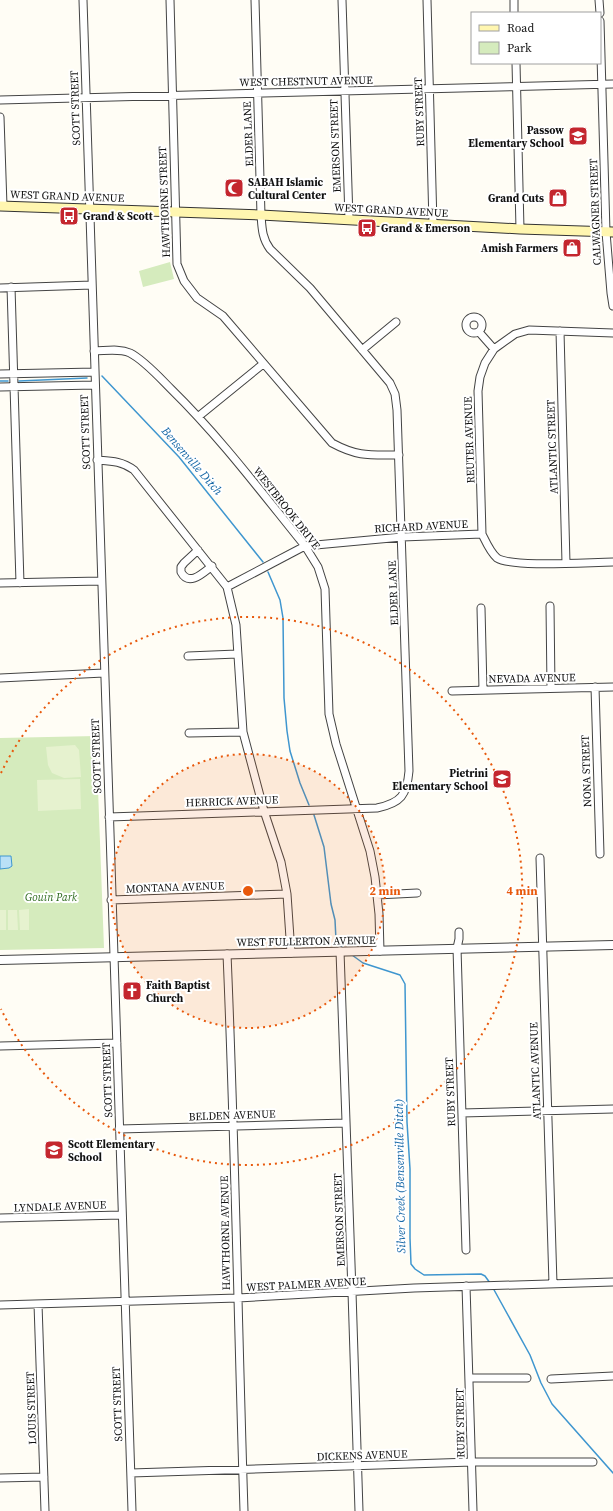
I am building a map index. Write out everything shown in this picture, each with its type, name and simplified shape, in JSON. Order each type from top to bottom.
[{"type":"main road","name":"WEST GRAND AVENUE","points":[[2,206],[261,215],[520,229],[610,232]]},
{"type":"street","name":"SCOTT STREET","points":[[83,0],[121,1215],[132,1511]]},
{"type":"street","name":"HAWTHORNE STREET","points":[[170,0],[177,264],[184,281],[197,298],[223,316],[332,443],[347,451],[363,455],[399,454]]},
{"type":"street","name":"ELDER LANE","points":[[255,0],[261,215],[263,234],[268,246],[310,288],[390,383],[395,394],[397,410],[402,537],[409,763],[408,783],[404,794],[393,804],[377,808],[357,809]]},
{"type":"street","name":"EMERSON STREET","points":[[342,0],[349,219]]},
{"type":"street","name":"RUBY STREET","points":[[427,0],[433,224]]},
{"type":"street","points":[[514,0],[514,12]]},
{"type":"street","points":[[599,0],[600,12]]},
{"type":"street","name":"CALWAGNER STREET","points":[[601,53],[610,232],[610,293],[613,306]]},
{"type":"street","points":[[516,64],[520,229]]},
{"type":"street","name":"WEST CHESTNUT AVENUE","points":[[0,100],[613,84]]},
{"type":"street","points":[[0,117],[2,206]]},
{"type":"street","points":[[0,288],[92,285]]},
{"type":"street","points":[[11,287],[20,583]]},
{"type":"street","points":[[362,350],[396,322]]},
{"type":"street","points":[[479,332],[494,349],[515,334],[529,330],[613,333]]},
{"type":"street","name":"ATLANTIC STREET","points":[[560,331],[566,563]]},
{"type":"street","name":"REUTER AVENUE","points":[[482,534],[478,391],[480,377],[485,363],[494,349]]},
{"type":"street","name":"WESTBROOK DRIVE","points":[[94,351],[124,351],[132,354],[163,381],[199,416],[305,546],[318,567],[325,589],[329,714],[336,744],[370,851],[379,914],[380,951]]},
{"type":"street","points":[[199,416],[263,364]]},
{"type":"street","points":[[0,374],[95,372]]},
{"type":"street","points":[[0,387],[95,385]]},
{"type":"street","points":[[97,460],[120,462],[134,470],[212,566],[227,587],[235,614],[243,732],[264,811],[281,862],[287,894],[290,953]]},
{"type":"street","name":"RICHARD AVENUE","points":[[227,587],[305,546],[402,537],[482,534],[497,558],[518,564],[613,562]]},
{"type":"street","points":[[198,550],[182,565],[181,572],[183,576],[190,579],[195,579],[212,566]]},
{"type":"street","points":[[0,584],[101,581]]},
{"type":"street","points":[[550,606],[551,688]]},
{"type":"street","points":[[481,608],[483,690]]},
{"type":"street","points":[[188,656],[237,654]]},
{"type":"street","points":[[0,678],[104,673]]},
{"type":"street","name":"NONA STREET","points":[[595,687],[600,854]]},
{"type":"street","name":"NEVADA AVENUE","points":[[452,691],[613,687]]},
{"type":"street","points":[[189,733],[243,732]]},
{"type":"street","name":"HERRICK AVENUE","points":[[109,817],[357,809]]},
{"type":"street","name":"ATLANTIC AVENUE","points":[[540,858],[553,1284]]},
{"type":"street","name":"MONTANA AVENUE","points":[[111,900],[287,894]]},
{"type":"street","points":[[377,895],[417,894]]},
{"type":"street","name":"RUBY STREET","points":[[459,932],[457,948],[466,1250]]},
{"type":"street","name":"WEST FULLERTON AVENUE","points":[[0,960],[113,956],[613,945]]},
{"type":"street","name":"EMERSON STREET","points":[[341,951],[359,1511]]},
{"type":"street","name":"HAWTHORNE AVENUE","points":[[227,954],[234,1126],[244,1511]]},
{"type":"street","points":[[0,1046],[116,1043]]},
{"type":"street","points":[[462,1113],[613,1109]]},
{"type":"street","name":"BELDEN AVENUE","points":[[119,1129],[346,1123]]},
{"type":"street","name":"LYNDALE AVENUE","points":[[0,1218],[121,1215]]},
{"type":"street","name":"WEST PALMER AVENUE","points":[[0,1305],[238,1298],[466,1286],[613,1282]]},
{"type":"street","name":"RUBY STREET","points":[[466,1286],[473,1511]]},
{"type":"street","name":"LOUIS STREET","points":[[38,1304],[45,1511]]},
{"type":"street","points":[[551,1379],[613,1376]]},
{"type":"street","points":[[470,1378],[528,1378]]},
{"type":"street","name":"DICKENS AVENUE","points":[[131,1473],[472,1462],[593,1462]]},
{"type":"street","points":[[0,1478],[44,1477]]},
{"type":"green space","points":[[170,262],[174,279],[143,287],[139,271]]},
{"type":"green space","name":"Gouin Park","points":[[96,736],[104,948],[0,950],[0,738]]},
{"type":"green space","points":[[75,745],[79,750],[81,777],[64,778],[52,773],[48,765],[46,747]]},
{"type":"green space","points":[[80,779],[81,809],[38,811],[37,780]]},
{"type":"green space","points":[[29,909],[29,930],[20,930],[19,910]]},
{"type":"green space","points":[[0,910],[6,910],[6,930],[0,930]]},
{"type":"green space","points":[[8,910],[17,910],[18,930],[8,930]]},
{"type":"water","points":[[0,856],[11,856],[12,866],[9,868],[0,869]]},
{"type":"waterway","name":"Bensenville Ditch","points":[[102,376],[179,457],[263,562]]},
{"type":"waterway","name":"Bensenville Ditch","points":[[19,381],[87,378]]},
{"type":"waterway","name":"Bensenville Ditch","points":[[0,381],[8,381]]},
{"type":"waterway","name":"Bensenville Ditch","points":[[268,572],[280,600],[283,618],[284,698],[290,751],[309,805]]},
{"type":"waterway","name":"Silver Creek (Bensenville Ditch)","points":[[314,815],[324,847],[331,904],[335,920],[336,940],[343,948]]},
{"type":"waterway","name":"Silver Creek (Bensenville Ditch)","points":[[352,955],[363,963],[400,975],[405,984],[411,1264],[415,1269],[424,1275],[481,1274],[485,1276],[490,1283]]},
{"type":"waterway","name":"Silver Creek (Bensenville Ditch)","points":[[493,1288],[530,1355],[541,1383],[552,1404],[613,1473]]},
{"type":"place","name":"Passow Elementary School","points":[[578,136]]},
{"type":"place","name":"SABAH Islamic Cultural Center","points":[[234,188]]},
{"type":"place","name":"Grand Cuts","points":[[558,198]]},
{"type":"place","name":"Grand & Scott","points":[[69,216]]},
{"type":"place","name":"Grand & Emerson","points":[[367,228]]},
{"type":"place","name":"Amish Farmers","points":[[572,248]]},
{"type":"place","name":"Pietrini Elementary School","points":[[502,779]]},
{"type":"place","name":"Faith Baptist Church","points":[[132,991]]},
{"type":"place","name":"Scott Elementary School","points":[[54,1150]]}]
